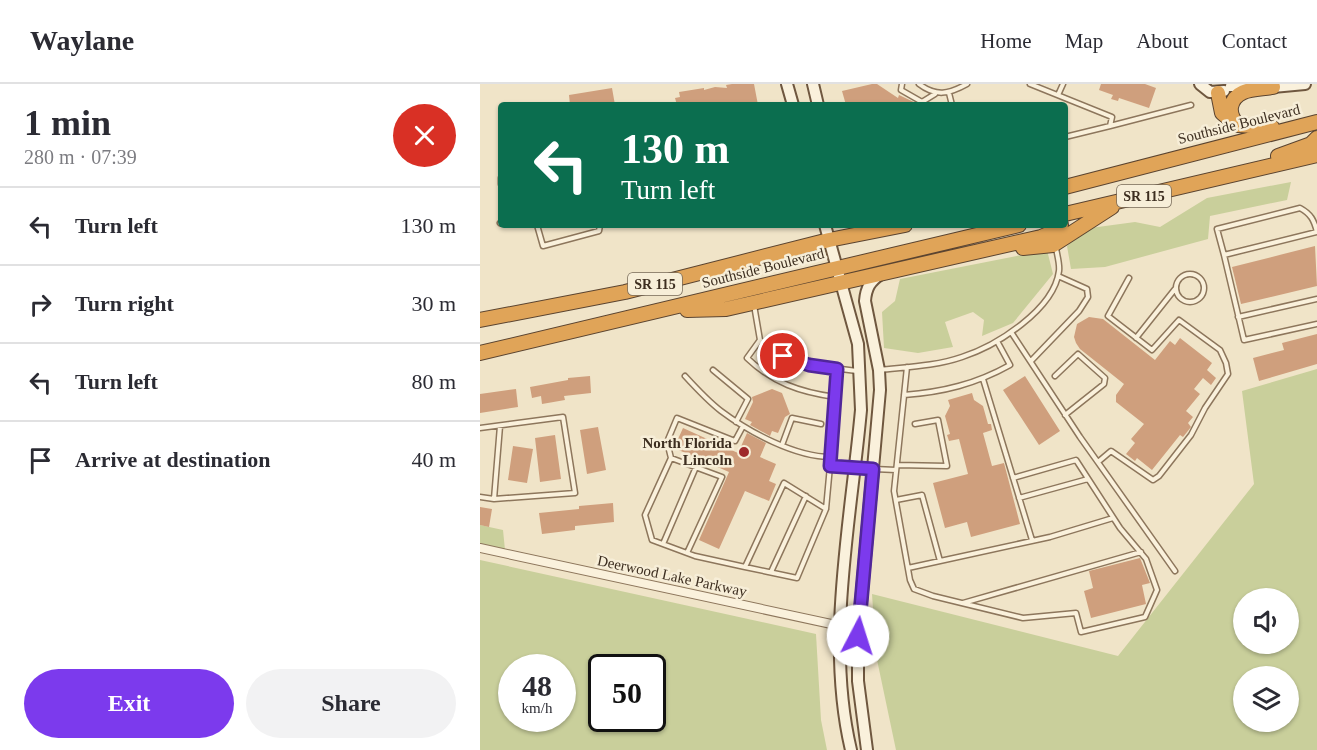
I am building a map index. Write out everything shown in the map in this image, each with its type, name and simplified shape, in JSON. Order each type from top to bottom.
[{"type":"highway","points":[[1235,123],[1231,108],[1237,96],[1245,91],[1273,87]]},
{"type":"highway","points":[[1218,93],[1222,113],[1235,123],[1247,127],[1289,127]]},
{"type":"highway","name":"Southside Boulevard","points":[[1068,186],[1289,127],[1317,122]]},
{"type":"highway","points":[[1223,177],[1311,144],[1317,138]]},
{"type":"highway","name":"SR 115","points":[[1068,213],[1317,154]]},
{"type":"highway","points":[[984,250],[1041,247],[1055,243],[1125,200]]},
{"type":"highway","name":"Southside Boulevard","points":[[480,320],[625,292],[829,240],[890,228]]},
{"type":"highway","name":"Southside Boulevard","points":[[480,353],[1005,228]]},
{"type":"highway","points":[[657,311],[726,309],[1041,237],[1058,228]]},
{"type":"main road","points":[[787,84],[792,102]]},
{"type":"main road","points":[[813,84],[817,102]]},
{"type":"main road","points":[[1199,85],[1218,93],[1225,91],[1231,85],[1273,87],[1305,84]]},
{"type":"main road","points":[[826,228],[858,344],[860,371],[861,410],[840,626],[841,675],[846,728],[851,750]]},
{"type":"main road","points":[[867,750],[858,681],[859,630],[880,390],[879,370],[865,301],[866,291],[872,280],[886,271]]},
{"type":"main road","points":[[860,371],[879,370]]},
{"type":"main road","points":[[855,468],[873,469]]},
{"type":"street","name":"Deerwood Lake Parkway","points":[[480,548],[859,630]]},
{"type":"lane","points":[[902,84],[901,90],[922,102],[935,94],[949,93],[967,84]]},
{"type":"lane","points":[[919,84],[935,94]]},
{"type":"lane","points":[[1030,84],[1112,117],[1110,126]]},
{"type":"lane","points":[[1058,95],[1063,84]]},
{"type":"lane","points":[[949,93],[951,102]]},
{"type":"lane","points":[[1068,136],[1191,105]]},
{"type":"lane","points":[[1224,255],[1317,232],[1314,220],[1308,213],[1300,208],[1217,229],[1244,340],[1317,324]]},
{"type":"lane","points":[[538,228],[543,246],[599,231],[600,228]]},
{"type":"lane","points":[[879,370],[940,363],[962,357],[997,341],[1020,326],[1056,285],[1060,270],[1055,243]]},
{"type":"lane","points":[[1136,338],[1176,288],[1182,276],[1191,274],[1200,278],[1204,287],[1199,299],[1191,302],[1182,300],[1176,288]]},
{"type":"lane","points":[[1030,361],[1079,311],[1088,297],[1087,289],[1058,276]]},
{"type":"lane","points":[[1098,462],[1111,451],[1153,480],[1159,476],[1191,435],[1204,408],[1228,374],[1220,350],[1179,320],[1152,350],[1108,316],[1128,278]]},
{"type":"lane","points":[[1238,317],[1317,299]]},
{"type":"lane","points":[[753,302],[760,340],[783,356],[837,369],[860,371]]},
{"type":"lane","points":[[1011,332],[1065,415],[1175,571]]},
{"type":"lane","points":[[760,340],[747,358],[761,372],[795,389],[835,397]]},
{"type":"lane","points":[[904,395],[941,391],[983,378],[1010,365],[997,341]]},
{"type":"lane","points":[[1055,376],[1078,354],[1105,378],[1104,384],[1065,415]]},
{"type":"lane","points":[[907,367],[894,491],[911,585],[917,591],[1023,618],[1077,614],[1081,632],[1145,616],[1157,590],[1146,559],[1113,518],[1076,460],[1013,478]]},
{"type":"lane","points":[[742,426],[735,441],[677,418],[667,442],[671,458],[645,515],[652,540],[687,553],[797,578],[826,509],[837,369]]},
{"type":"lane","points":[[713,370],[748,399],[736,422]]},
{"type":"lane","points":[[685,376],[720,411],[742,426],[782,445],[815,457],[831,458]]},
{"type":"lane","points":[[983,378],[1032,540]]},
{"type":"lane","points":[[480,428],[563,417],[575,493],[494,499],[480,497]]},
{"type":"lane","points":[[782,445],[792,418],[821,424]]},
{"type":"lane","points":[[873,469],[946,466],[938,420],[915,424]]},
{"type":"lane","points":[[494,499],[500,426]]},
{"type":"lane","points":[[671,458],[722,477],[687,553]]},
{"type":"lane","points":[[830,466],[855,468]]},
{"type":"lane","points":[[663,544],[696,467]]},
{"type":"lane","points":[[1019,498],[1088,479]]},
{"type":"lane","points":[[745,567],[784,483],[826,509]]},
{"type":"lane","points":[[896,500],[922,495],[940,561]]},
{"type":"lane","points":[[771,572],[806,496]]},
{"type":"lane","points":[[908,568],[1073,531],[1113,518]]},
{"type":"lane","points":[[962,603],[1141,552]]},
{"type":"green space","points":[[1291,182],[1287,200],[1210,216],[1208,239],[1105,267],[1071,269],[1067,246],[1083,229],[1135,222],[1160,227],[1207,198]]},
{"type":"green space","points":[[1047,250],[1053,274],[1013,323],[982,336],[984,320],[973,312],[945,322],[953,347],[918,353],[884,348],[882,312],[895,301],[900,279]]},
{"type":"green space","points":[[1317,369],[1317,750],[896,750],[876,655],[872,594],[1118,656],[1254,484],[1242,391]]},
{"type":"green space","points":[[480,525],[503,530],[505,550],[480,545]]},
{"type":"green space","points":[[480,560],[816,634],[821,720],[827,750],[480,750]]},
{"type":"building","points":[[754,84],[757,102],[676,102],[675,98],[680,97],[679,92],[715,87],[727,88],[726,85]]},
{"type":"building","points":[[877,84],[898,98],[899,95],[914,102],[845,102],[842,91]]},
{"type":"building","points":[[1101,84],[1145,84],[1156,88],[1149,108],[1119,98],[1118,101],[1111,99],[1113,95],[1099,90]]},
{"type":"building","points":[[612,88],[614,102],[570,102],[569,95]]},
{"type":"building","points":[[1315,246],[1317,286],[1241,304],[1232,267]]},
{"type":"building","points":[[1089,317],[1103,319],[1155,360],[1170,341],[1175,345],[1180,338],[1212,363],[1207,370],[1216,378],[1211,385],[1203,378],[1194,389],[1200,394],[1186,411],[1193,417],[1188,423],[1191,427],[1183,437],[1180,435],[1152,470],[1137,458],[1135,461],[1126,454],[1135,443],[1131,439],[1144,424],[1116,402],[1116,395],[1124,384],[1080,349],[1076,343],[1074,337],[1077,324]]},
{"type":"building","points":[[1317,334],[1317,364],[1259,381],[1253,358],[1284,350],[1282,343]]},
{"type":"building","points":[[590,376],[591,393],[564,396],[565,400],[542,404],[541,396],[532,398],[530,387],[568,380],[568,378]]},
{"type":"building","points":[[1025,376],[1060,431],[1039,445],[1003,390]]},
{"type":"building","points":[[516,389],[518,407],[480,413],[480,394]]},
{"type":"building","points":[[772,389],[782,393],[790,414],[785,417],[778,433],[772,431],[770,436],[750,425],[752,422],[745,419],[753,402],[752,397]]},
{"type":"building","points":[[972,393],[974,400],[983,406],[988,424],[991,424],[992,430],[983,433],[992,466],[1004,463],[1020,524],[971,537],[967,522],[945,528],[933,483],[968,474],[959,439],[949,441],[947,435],[950,434],[945,416],[950,406],[948,400]]},
{"type":"building","points":[[598,427],[606,470],[587,474],[580,430]]},
{"type":"building","points":[[683,428],[738,453],[747,433],[766,443],[760,457],[776,464],[769,481],[776,484],[769,501],[745,491],[719,549],[699,540],[729,472],[674,448]]},
{"type":"building","points":[[555,435],[561,479],[540,482],[535,438]]},
{"type":"building","points":[[513,446],[533,449],[527,483],[508,480]]},
{"type":"building","points":[[613,503],[614,522],[575,526],[575,530],[542,534],[539,513]]},
{"type":"building","points":[[480,507],[492,509],[489,527],[480,525]]},
{"type":"building","points":[[1140,558],[1150,583],[1142,585],[1146,604],[1091,618],[1084,591],[1093,588],[1089,571]]},
{"type":"place","name":"North Florida Lincoln","points":[[744,452]]},
{"type":"route","points":[[783,356],[809,365],[837,369],[830,466],[873,469],[858,636]]}]
